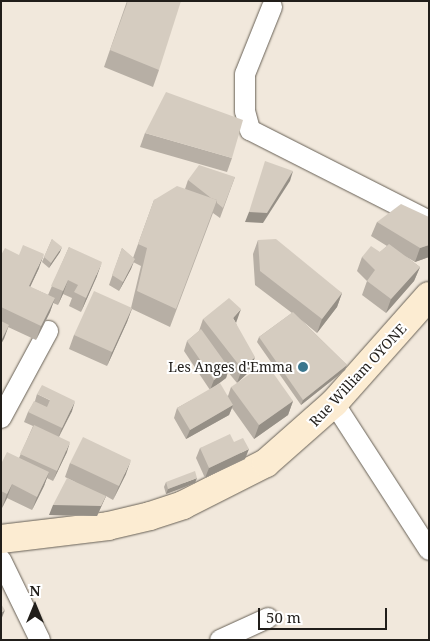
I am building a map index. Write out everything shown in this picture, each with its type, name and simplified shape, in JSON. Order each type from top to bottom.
[{"type":"street","points":[[272,7],[246,74],[246,111],[250,130],[429,221]]},
{"type":"street","name":"Rue William OYONE","points":[[1,539],[108,526],[183,504],[266,463],[334,403],[429,296]]},
{"type":"street","points":[[1,418],[48,331]]},
{"type":"street","points":[[334,403],[429,550]]},
{"type":"street","points":[[1,560],[40,640]]},
{"type":"street","points":[[220,640],[268,618]]},
{"type":"building","points":[[128,1],[181,1],[159,70],[110,50]]},
{"type":"building","points":[[166,92],[243,120],[232,158],[145,133]]},
{"type":"building","points":[[265,161],[293,171],[267,213],[249,212]]},
{"type":"building","points":[[199,165],[235,177],[223,208],[217,203],[217,200],[211,198],[188,180]]},
{"type":"building","points":[[177,186],[217,200],[176,309],[137,291],[147,248],[138,244],[154,200]]},
{"type":"building","points":[[401,204],[429,217],[429,245],[420,248],[377,222]]},
{"type":"building","points":[[52,239],[62,247],[51,263],[44,257]]},
{"type":"building","points":[[276,239],[342,293],[322,319],[260,271],[258,240]]},
{"type":"building","points":[[389,244],[420,267],[391,299],[367,281],[375,270],[362,257],[371,246],[380,252]]},
{"type":"building","points":[[23,245],[44,254],[29,286],[55,298],[41,326],[1,307],[1,255],[5,248],[19,255]]},
{"type":"building","points":[[69,247],[102,262],[86,298],[74,292],[78,285],[68,280],[63,291],[51,286]]},
{"type":"building","points":[[122,248],[135,259],[123,282],[112,275]]},
{"type":"building","points":[[94,291],[132,308],[112,352],[74,335]]},
{"type":"building","points":[[229,298],[241,309],[233,318],[255,357],[242,369],[203,319]]},
{"type":"building","points":[[293,312],[347,365],[303,400],[259,337]]},
{"type":"building","points":[[1,321],[9,325],[1,341]]},
{"type":"building","points":[[201,329],[229,368],[214,380],[187,341]]},
{"type":"building","points":[[266,363],[293,401],[259,425],[231,387]]},
{"type":"building","points":[[220,383],[233,405],[190,430],[177,408]]},
{"type":"building","points":[[42,385],[75,401],[62,428],[28,412],[34,401],[47,407],[50,400],[37,394]]},
{"type":"building","points":[[34,425],[70,442],[57,471],[20,454]]},
{"type":"building","points":[[230,434],[234,442],[243,438],[249,449],[209,468],[200,448]]},
{"type":"building","points":[[83,437],[131,460],[119,486],[70,463]]},
{"type":"building","points":[[7,452],[49,472],[37,497],[12,484],[7,494],[1,491],[1,464]]},
{"type":"building","points":[[195,471],[197,478],[168,489],[166,482]]},
{"type":"building","points":[[67,478],[106,496],[101,506],[53,505]]},
{"type":"building","points":[[1,604],[5,610],[1,613]]},
{"type":"place","name":"Les Anges d'Emma","points":[[303,367]]}]
